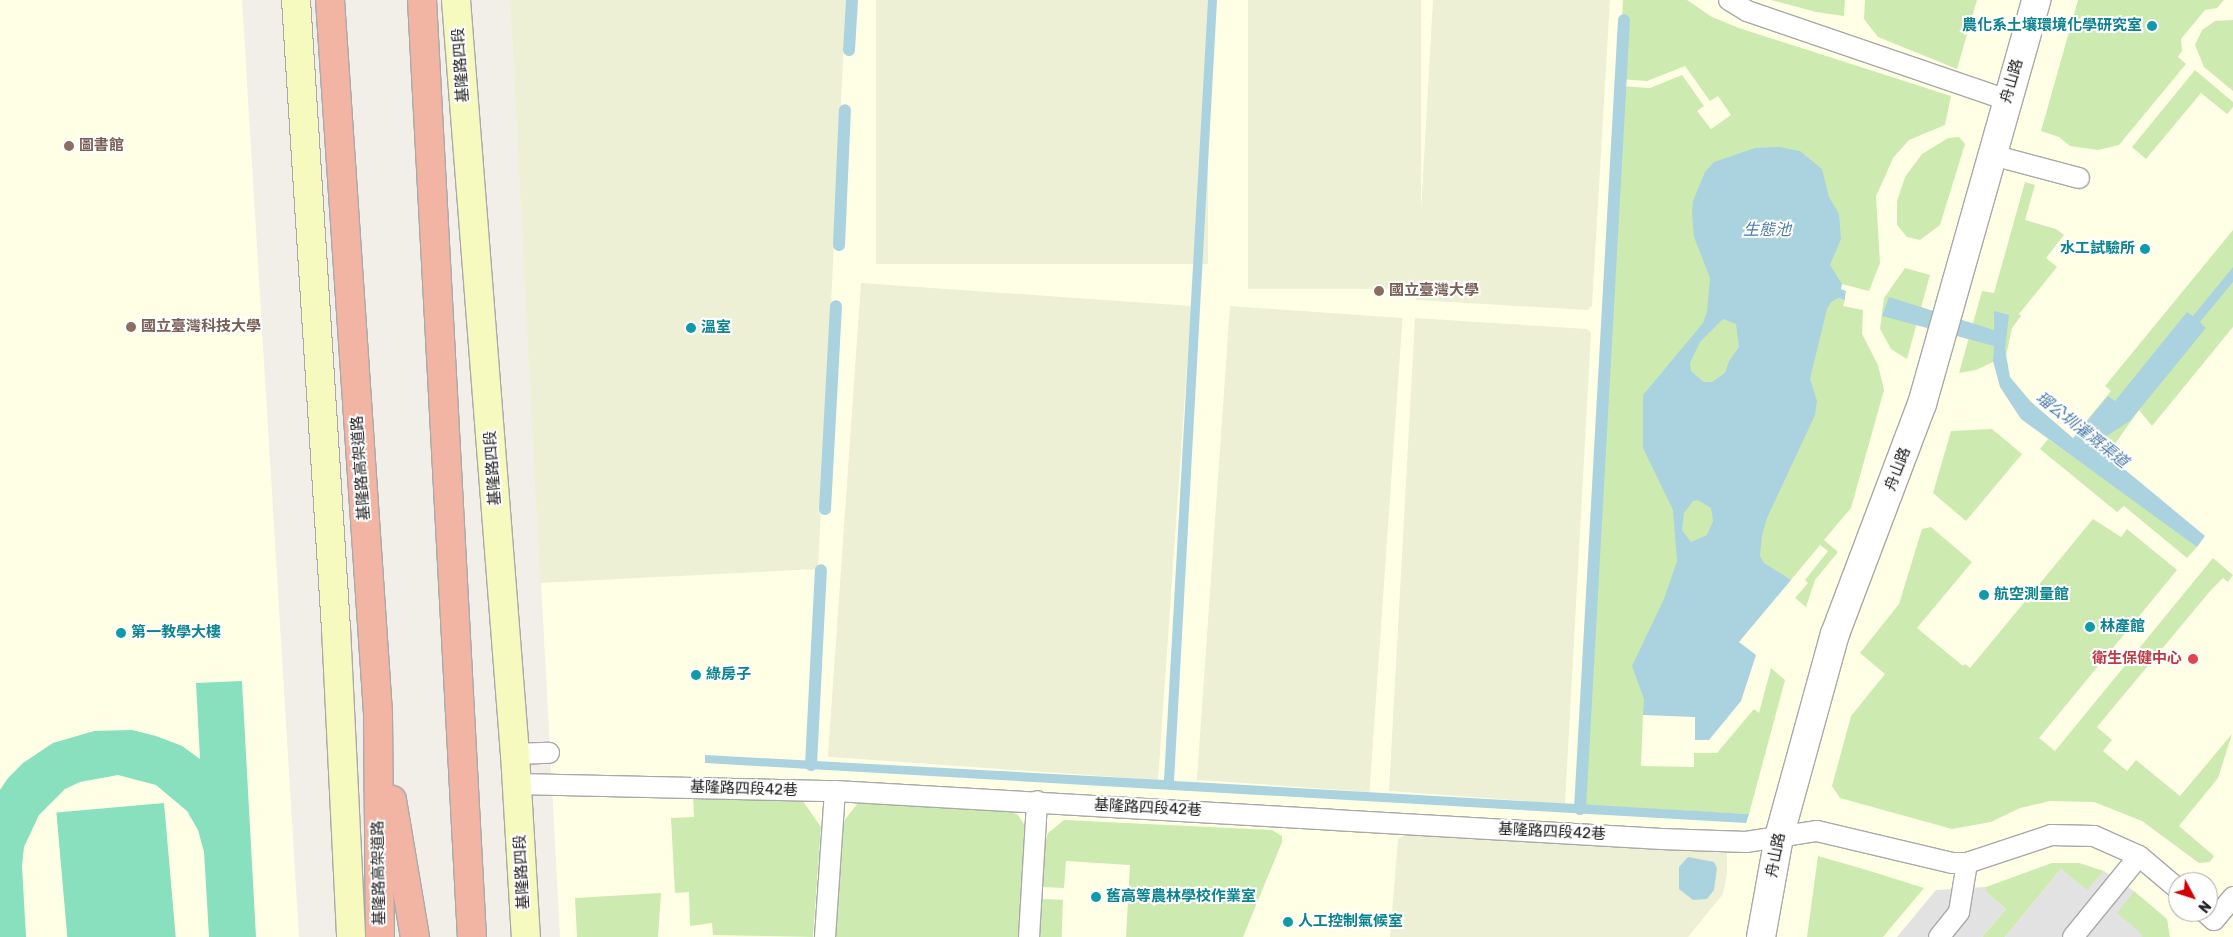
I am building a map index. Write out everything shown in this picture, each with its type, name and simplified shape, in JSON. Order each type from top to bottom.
[{"type":"highway","name":"基隆路高架道路","points":[[330,0],[378,714],[380,937]]},
{"type":"highway","points":[[422,0],[472,937]]},
{"type":"highway","points":[[378,714],[415,937]]},
{"type":"main road","points":[[296,0],[336,628],[350,937]]},
{"type":"main road","name":"基隆路四段","points":[[456,0],[515,754],[526,937]]},
{"type":"street","name":"舟山路","points":[[1761,937],[1779,837],[1836,634],[1922,404],[1968,245],[2006,100],[2036,0]]},
{"type":"lane","points":[[1729,0],[1747,10],[2006,100]]},
{"type":"lane","points":[[1992,155],[2079,178]]},
{"type":"lane","points":[[515,754],[549,753]]},
{"type":"lane","name":"基隆路四段42巷","points":[[517,784],[835,791],[1037,801],[1662,839],[1746,842],[1818,831],[1952,863],[1967,863]]},
{"type":"lane","points":[[825,937],[835,791]]},
{"type":"lane","points":[[1029,937],[1037,801]]},
{"type":"lane","points":[[1939,937],[1959,912],[1967,863],[2051,835],[2094,836],[2139,856],[2168,881]]},
{"type":"lane","points":[[2073,937],[2139,856]]},
{"type":"lane","points":[[2218,915],[2233,897]]},
{"type":"shaded area","name":"國立臺灣科技大學","points":[[0,0],[242,0],[299,937],[0,937]]},
{"type":"shaded area","name":"國立臺灣大學","points":[[510,0],[2233,0],[2233,937],[560,937]]},
{"type":"shaded area","points":[[510,0],[846,0],[818,569],[540,583]]},
{"type":"shaded area","points":[[876,0],[1208,0],[1208,264],[876,264]]},
{"type":"shaded area","points":[[1248,0],[1421,0],[1421,289],[1248,289]]},
{"type":"shaded area","points":[[1433,0],[1610,0],[1592,306],[1588,310],[1416,300]]},
{"type":"shaded area","points":[[861,283],[1191,306],[1158,780],[828,757]]},
{"type":"shaded area","points":[[1230,306],[1403,318],[1369,792],[1197,780]]},
{"type":"shaded area","points":[[1415,318],[1587,329],[1591,333],[1565,804],[1389,791]]},
{"type":"shaded area","points":[[1407,834],[1727,853],[1727,874],[1723,894],[1688,937],[1390,937],[1398,839]]},
{"type":"shaded area","points":[[2061,869],[2087,890],[2104,871],[2134,891],[2117,913],[2143,935],[2141,937],[2005,937]]},
{"type":"shaded area","points":[[1986,887],[1986,892],[2006,909],[1982,937],[1897,937],[1936,890]]},
{"type":"green space","points":[[1623,0],[1687,0],[1712,17],[1739,28],[1951,96],[1945,125],[1909,140],[1893,158],[1876,196],[1880,263],[1869,291],[1842,284],[1838,298],[1845,300],[1843,306],[1863,310],[1862,334],[1878,365],[1884,390],[1851,508],[1824,540],[1838,552],[1815,580],[1806,607],[1795,598],[1808,583],[1805,580],[1828,551],[1820,545],[1791,580],[1643,715],[1641,766],[1694,767],[1694,753],[1717,753],[1754,709],[1759,713],[1771,668],[1785,680],[1749,814],[1578,805],[1618,86],[1650,88],[1682,75],[1704,106],[1697,111],[1711,129],[1731,115],[1718,96],[1710,101],[1685,66],[1647,81],[1619,79]]},
{"type":"green space","points":[[1771,0],[1845,0],[1844,16],[1816,12]]},
{"type":"green space","points":[[1865,0],[1977,0],[1957,69],[1878,37],[1864,19]]},
{"type":"green space","points":[[2078,0],[2224,0],[2217,8],[2205,10],[2181,39],[2182,51],[2178,57],[2186,64],[2119,145],[2098,150],[2070,146],[2059,137],[2041,131]]},
{"type":"green space","points":[[2233,20],[2233,91],[2204,67],[2195,45],[2202,30],[2215,21]]},
{"type":"green space","points":[[2195,70],[2233,102],[2233,107],[2227,114],[2201,93],[2146,159],[2132,147]]},
{"type":"green space","points":[[1959,137],[1965,144],[1940,225],[1920,240],[1907,237],[1897,225],[1897,201],[1905,177],[1922,154],[1948,138]]},
{"type":"green space","points":[[2025,182],[2035,185],[2025,220],[2056,229],[2064,235],[2046,258],[2057,267],[2019,314],[2021,316],[2012,328],[2006,356],[1976,370],[1959,373],[1982,291],[1994,293]]},
{"type":"green space","points":[[2233,230],[2233,327],[2152,426],[2139,410],[2107,455],[2094,444],[2083,425],[2111,391],[2105,386]]},
{"type":"green space","points":[[1905,268],[1930,275],[1907,359],[1891,349],[1880,329],[1884,298]]},
{"type":"green space","points":[[1992,429],[2022,454],[1966,521],[1933,493],[1951,431]]},
{"type":"green space","points":[[2048,439],[2168,524],[2197,547],[2187,558],[2124,506],[2117,512],[2040,449]]},
{"type":"green space","points":[[2093,519],[2121,537],[2127,529],[2177,570],[2039,738],[2055,751],[2213,558],[2233,575],[2228,582],[2223,578],[2211,590],[2097,727],[2112,740],[2103,751],[2127,771],[2136,760],[2180,796],[2232,734],[2218,778],[2179,826],[2214,856],[2210,862],[2199,863],[2142,821],[2094,802],[2050,801],[2020,808],[1991,822],[1952,829],[1840,798],[1832,786],[1851,716],[1885,674],[1860,653],[1899,604],[1922,529],[1931,527],[1972,562],[1917,628],[1963,666],[1965,664],[1970,668]]},
{"type":"green space","points":[[242,681],[256,937],[209,937],[204,852],[198,830],[187,811],[156,785],[118,775],[80,782],[65,789],[39,815],[24,847],[22,866],[26,937],[0,937],[0,790],[8,778],[23,763],[53,743],[94,731],[132,730],[156,736],[182,746],[200,759],[196,683]]},
{"type":"green space","points":[[693,795],[802,800],[821,827],[813,937],[713,935],[712,923],[690,926],[689,892],[675,893],[671,818],[694,817]]},
{"type":"green space","points":[[164,803],[176,937],[67,937],[56,812]]},
{"type":"green space","points":[[858,803],[1008,810],[1018,815],[1026,827],[1019,937],[832,937],[839,827]]},
{"type":"green space","points":[[1064,820],[1272,830],[1282,836],[1282,842],[1243,937],[1126,937],[1130,865],[1066,861],[1064,888],[1042,887],[1044,844],[1048,833]]},
{"type":"green space","points":[[1818,856],[1924,888],[1883,937],[1807,937]]},
{"type":"green space","points":[[2052,863],[2079,863],[2104,871],[2087,891],[2061,869],[2005,937],[1982,937],[2006,909],[1986,892],[1986,887]]},
{"type":"green space","points":[[2134,891],[2167,919],[2170,937],[2141,937],[2142,935],[2116,913]]},
{"type":"green space","points":[[661,893],[658,937],[577,937],[575,898]]},
{"type":"green space","points":[[1040,899],[1063,900],[1062,937],[1039,937]]},
{"type":"water","points":[[1208,0],[1217,0],[1174,781],[1749,814],[1746,823],[705,763],[705,755],[1164,780]]},
{"type":"water","name":"生態池","points":[[1779,147],[1800,151],[1822,169],[1829,197],[1839,214],[1841,239],[1830,265],[1842,284],[1841,289],[1846,291],[1845,300],[1838,298],[1831,302],[1827,309],[1810,379],[1817,401],[1815,415],[1767,518],[1762,536],[1760,556],[1764,563],[1791,580],[1739,642],[1756,655],[1741,701],[1709,740],[1695,740],[1695,717],[1643,715],[1644,699],[1632,666],[1664,599],[1677,561],[1673,510],[1643,448],[1643,395],[1703,323],[1707,312],[1710,278],[1694,237],[1692,214],[1693,201],[1705,172],[1714,162],[1755,148]],"holes":[[[1723,319],[1736,324],[1739,347],[1729,361],[1725,373],[1712,382],[1704,382],[1691,371],[1690,363],[1700,342]],[[1698,500],[1711,508],[1713,521],[1707,535],[1691,542],[1682,530],[1684,513],[1693,501]]]},
{"type":"water","name":"瑠公圳灌溉渠道","points":[[2233,267],[2233,282],[2200,322],[2206,328],[2130,421],[2094,444],[2205,536],[2197,547],[2021,419],[2000,387],[1993,361],[1994,346],[1882,316],[1889,297],[1994,330],[1994,311],[2009,315],[2005,349],[2010,377],[2031,402],[2073,438],[2108,396],[2115,401],[2187,312],[2193,316]]},
{"type":"water","points":[[1688,857],[1714,862],[1717,868],[1714,890],[1707,899],[1693,900],[1679,889],[1679,867]]},
{"type":"waterway","points":[[849,50],[852,0]]},
{"type":"waterway","points":[[1580,809],[1624,20]]},
{"type":"waterway","points":[[839,245],[845,110]]},
{"type":"waterway","points":[[825,509],[836,306]]},
{"type":"waterway","points":[[811,765],[821,570]]},
{"type":"place","name":"農化系土壤環境化學研究室","points":[[2152,26]]},
{"type":"place","name":"圖書館","points":[[69,146]]},
{"type":"place","name":"水工試驗所","points":[[2145,249]]},
{"type":"place","name":"國立臺灣大學","points":[[1379,291]]},
{"type":"place","name":"國立臺灣科技大學","points":[[131,327]]},
{"type":"place","name":"溫室","points":[[691,328]]},
{"type":"place","name":"航空測量館","points":[[1984,595]]},
{"type":"place","name":"林產館","points":[[2090,627]]},
{"type":"place","name":"第一教學大樓","points":[[121,633]]},
{"type":"place","name":"衛生保健中心","points":[[2193,659]]},
{"type":"place","name":"綠房子","points":[[696,675]]},
{"type":"place","name":"舊高等農林學校作業室","points":[[1096,897]]},
{"type":"place","name":"人工控制氣候室","points":[[1288,922]]}]
